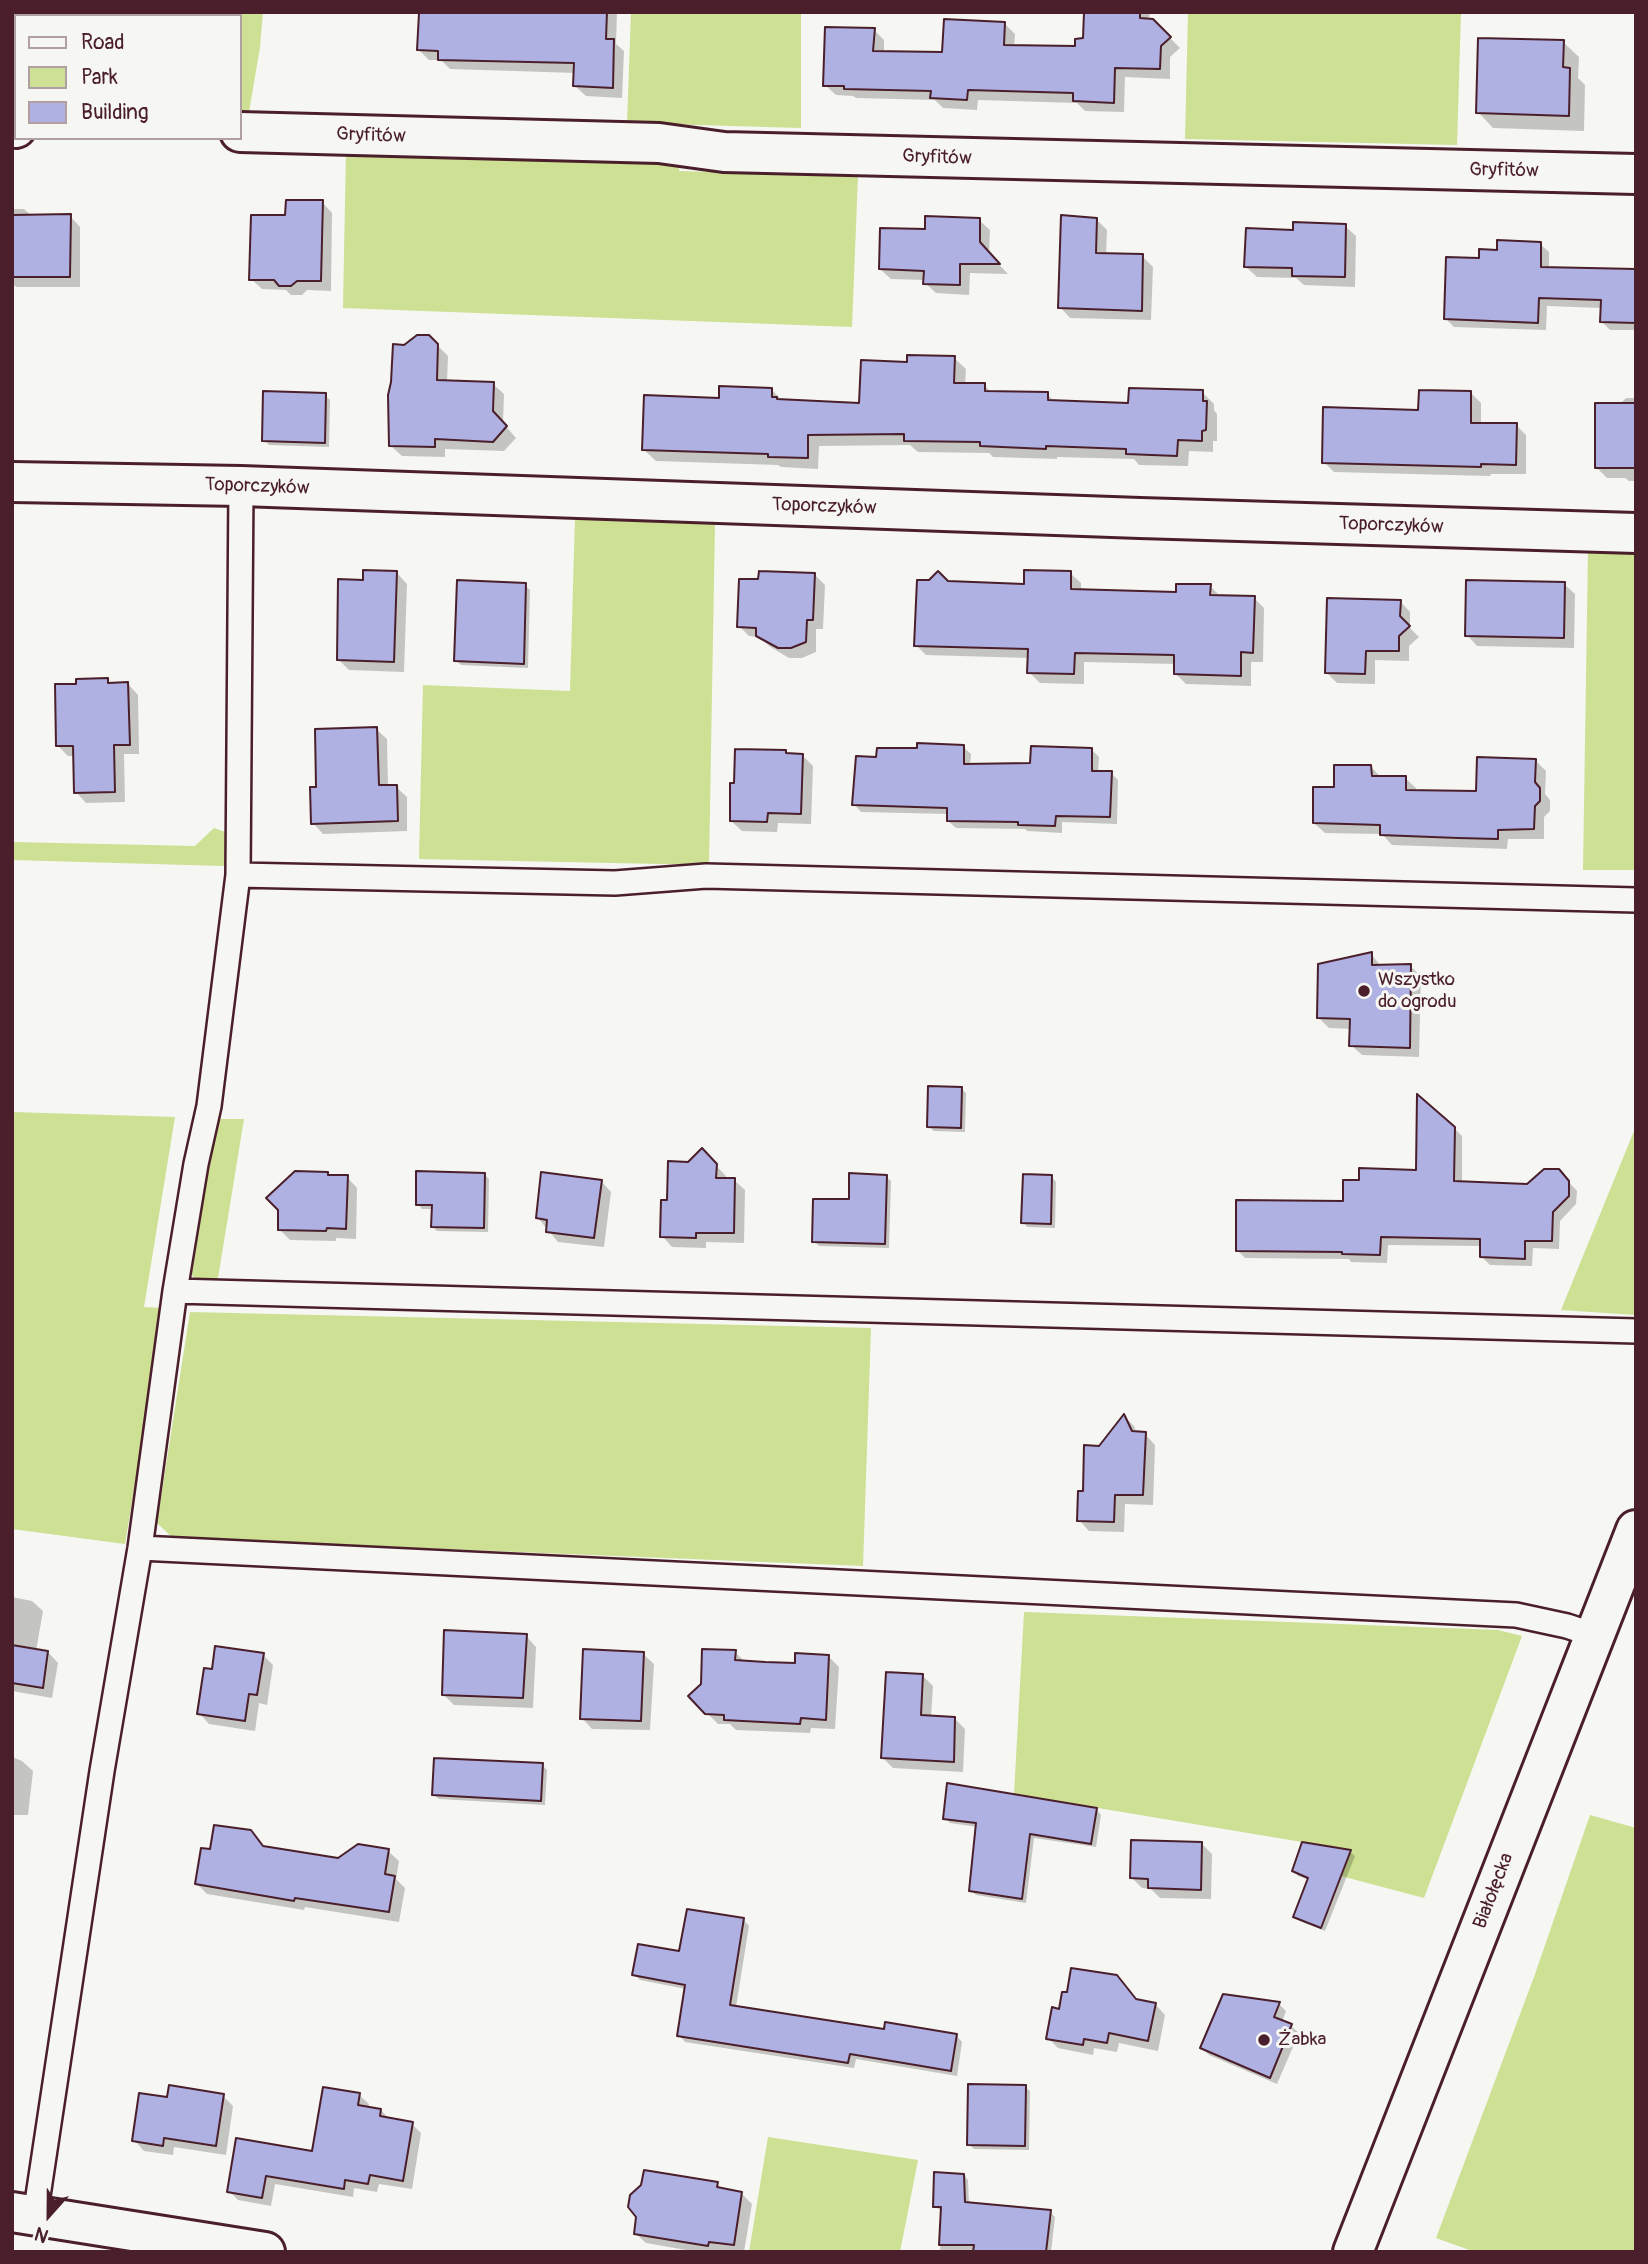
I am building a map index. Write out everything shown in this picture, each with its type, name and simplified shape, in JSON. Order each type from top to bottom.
[{"type":"street","name":"Gryfitów","points":[[242,132],[659,143],[738,152],[1636,174]]},
{"type":"street","name":"Toporczyków","points":[[12,482],[241,486],[1636,533]]},
{"type":"street","name":"Białołęcka","points":[[1353,2252],[1636,1530]]},
{"type":"street","points":[[24,2214],[111,2240],[265,2252]]},
{"type":"lane","points":[[24,2214],[140,1548],[175,1291],[196,1164],[209,1106],[238,875],[241,486]]},
{"type":"lane","points":[[238,875],[615,883],[706,876],[1636,900]]},
{"type":"lane","points":[[175,1291],[1636,1331]]},
{"type":"lane","points":[[140,1548],[1516,1615],[1594,1635]]},
{"type":"green space","points":[[263,12],[249,112],[242,112],[242,14],[176,14]]},
{"type":"green space","points":[[631,12],[801,12],[801,128],[627,123]]},
{"type":"green space","points":[[1188,12],[1461,12],[1457,145],[1185,139]]},
{"type":"green space","points":[[346,149],[680,156],[679,171],[858,176],[852,327],[343,308]]},
{"type":"green space","points":[[575,518],[715,522],[709,865],[419,859],[423,685],[570,691]]},
{"type":"green space","points":[[1588,549],[1636,550],[1636,870],[1583,870]]},
{"type":"green space","points":[[214,828],[228,833],[224,866],[12,860],[12,842],[195,846]]},
{"type":"green space","points":[[12,1112],[175,1117],[144,1307],[164,1308],[125,1544],[12,1529]]},
{"type":"green space","points":[[213,1119],[244,1119],[217,1284],[197,1279],[190,1274],[188,1265]]},
{"type":"green space","points":[[1634,1131],[1636,1315],[1561,1310]]},
{"type":"green space","points":[[190,1312],[871,1328],[863,1566],[173,1538],[157,1523]]},
{"type":"green space","points":[[1024,1612],[1498,1630],[1522,1636],[1424,1898],[1341,1876],[1302,1842],[1014,1794]]},
{"type":"green space","points":[[1590,1815],[1636,1828],[1636,2252],[1475,2252],[1436,2238],[1534,1977]]},
{"type":"green space","points":[[768,2137],[918,2160],[900,2252],[749,2252]]},
{"type":"building","points":[[607,12],[606,39],[614,39],[613,88],[573,86],[574,63],[438,60],[438,51],[417,50],[419,13]]},
{"type":"building","points":[[1084,12],[1140,12],[1140,18],[1153,19],[1171,37],[1161,46],[1160,69],[1115,68],[1114,103],[1073,101],[1073,93],[968,90],[967,100],[930,98],[931,91],[823,86],[825,27],[875,28],[873,51],[942,52],[944,19],[1005,22],[1004,45],[1075,46],[1075,39],[1083,38]]},
{"type":"building","points":[[1478,38],[1564,40],[1563,67],[1570,68],[1569,116],[1476,113]]},
{"type":"building","points":[[286,200],[323,200],[321,281],[297,281],[291,286],[279,286],[274,280],[249,280],[251,215],[285,215]]},
{"type":"building","points":[[71,214],[70,277],[12,277],[12,215]]},
{"type":"building","points":[[1061,215],[1097,218],[1096,253],[1143,254],[1142,311],[1058,308]]},
{"type":"building","points":[[925,216],[980,218],[980,242],[1000,264],[960,264],[960,285],[923,284],[924,271],[879,269],[880,228],[925,229]]},
{"type":"building","points":[[1293,222],[1346,224],[1345,277],[1292,276],[1292,268],[1244,267],[1246,228],[1293,230]]},
{"type":"building","points":[[1497,240],[1541,242],[1541,267],[1636,269],[1636,323],[1600,322],[1601,300],[1539,298],[1538,323],[1444,319],[1446,257],[1479,258],[1479,249],[1497,250]]},
{"type":"building","points":[[417,335],[429,335],[438,344],[437,380],[494,382],[493,411],[507,426],[493,442],[435,439],[435,447],[389,446],[388,395],[393,344],[404,345]]},
{"type":"building","points":[[907,355],[955,356],[954,383],[985,383],[985,391],[1048,392],[1048,400],[1128,403],[1129,388],[1203,390],[1203,401],[1207,401],[1206,430],[1202,431],[1202,441],[1178,440],[1177,456],[1126,454],[1126,449],[1046,446],[1046,449],[980,446],[980,442],[904,441],[904,434],[808,435],[808,458],[642,450],[644,395],[719,398],[719,386],[772,388],[772,397],[777,399],[859,403],[861,360],[907,362]]},
{"type":"building","points":[[1419,390],[1471,391],[1471,423],[1517,423],[1516,465],[1481,464],[1481,467],[1322,463],[1323,407],[1418,410]]},
{"type":"building","points":[[263,391],[326,393],[325,443],[262,441]]},
{"type":"building","points":[[1595,403],[1636,403],[1636,468],[1595,468]]},
{"type":"building","points":[[363,570],[397,571],[394,662],[337,660],[338,579],[363,580]]},
{"type":"building","points":[[1024,570],[1071,571],[1071,589],[1176,592],[1176,584],[1211,584],[1210,595],[1255,596],[1253,653],[1241,652],[1241,676],[1174,674],[1174,655],[1075,653],[1074,674],[1027,673],[1028,649],[914,646],[917,580],[929,580],[938,571],[948,581],[1024,584]]},
{"type":"building","points":[[759,571],[815,573],[813,620],[807,620],[806,642],[791,648],[778,648],[756,636],[756,628],[737,627],[739,579],[758,579]]},
{"type":"building","points":[[457,580],[526,583],[524,664],[454,661]]},
{"type":"building","points":[[1466,580],[1565,582],[1564,638],[1465,636]]},
{"type":"building","points":[[1327,598],[1401,600],[1400,616],[1410,626],[1399,636],[1399,651],[1366,651],[1365,674],[1325,673]]},
{"type":"building","points":[[108,678],[108,683],[128,682],[130,745],[114,745],[115,792],[74,793],[73,746],[56,746],[55,684],[76,684],[76,679]]},
{"type":"building","points":[[377,727],[379,785],[397,785],[398,821],[311,824],[310,787],[316,787],[315,729]]},
{"type":"building","points":[[917,743],[964,745],[964,764],[1030,763],[1031,746],[1092,748],[1092,771],[1112,771],[1110,817],[1056,816],[1055,826],[1018,825],[1018,822],[947,821],[947,808],[852,805],[856,756],[876,757],[877,748],[917,748]]},
{"type":"building","points":[[735,749],[786,750],[786,753],[803,754],[801,814],[768,813],[767,822],[730,821],[730,783],[734,783]]},
{"type":"building","points":[[1477,757],[1536,759],[1535,782],[1540,788],[1540,801],[1535,806],[1534,829],[1498,830],[1498,839],[1458,838],[1380,835],[1380,825],[1313,823],[1313,787],[1334,787],[1334,765],[1371,765],[1372,776],[1406,776],[1406,790],[1476,791]]},
{"type":"building","name":"Wszystko do ogrodu","points":[[1372,952],[1372,965],[1411,964],[1410,1048],[1349,1046],[1350,1019],[1317,1018],[1318,964]]},
{"type":"building","points":[[928,1086],[962,1087],[961,1128],[927,1127]]},
{"type":"building","points":[[1417,1094],[1455,1127],[1454,1181],[1527,1184],[1544,1169],[1559,1169],[1569,1181],[1569,1196],[1553,1212],[1552,1241],[1525,1241],[1525,1259],[1480,1257],[1480,1239],[1381,1237],[1380,1255],[1236,1251],[1236,1200],[1343,1201],[1343,1180],[1359,1180],[1359,1168],[1416,1170]]},
{"type":"building","points":[[702,1148],[717,1164],[716,1178],[735,1178],[734,1233],[696,1233],[696,1238],[660,1237],[661,1200],[667,1200],[668,1161],[688,1162]]},
{"type":"building","points":[[295,1171],[348,1175],[346,1229],[278,1230],[278,1210],[266,1198]]},
{"type":"building","points":[[416,1171],[485,1173],[484,1228],[431,1227],[432,1205],[416,1205]]},
{"type":"building","points":[[541,1172],[602,1180],[594,1238],[546,1232],[547,1220],[536,1218]]},
{"type":"building","points":[[849,1173],[887,1175],[885,1244],[812,1242],[813,1199],[849,1199]]},
{"type":"building","points":[[1023,1174],[1052,1175],[1051,1224],[1021,1223]]},
{"type":"building","points":[[1124,1414],[1132,1431],[1146,1432],[1143,1495],[1115,1495],[1114,1522],[1077,1521],[1078,1491],[1083,1491],[1084,1445],[1099,1446]]},
{"type":"building","points":[[444,1630],[527,1634],[523,1698],[442,1695]]},
{"type":"building","points":[[12,1645],[48,1651],[43,1688],[12,1683]]},
{"type":"building","points":[[215,1646],[264,1653],[257,1695],[249,1694],[245,1721],[197,1714],[204,1668],[212,1669]]},
{"type":"building","points":[[583,1649],[644,1652],[641,1721],[580,1719]]},
{"type":"building","points":[[702,1649],[736,1650],[735,1660],[765,1662],[795,1663],[795,1653],[829,1655],[826,1720],[801,1718],[800,1724],[724,1720],[724,1715],[705,1714],[688,1696],[701,1684]]},
{"type":"building","points":[[886,1672],[923,1674],[921,1715],[955,1717],[954,1762],[881,1758]]},
{"type":"building","points":[[434,1758],[543,1763],[541,1801],[432,1795]]},
{"type":"building","points":[[947,1783],[1097,1808],[1091,1844],[1030,1834],[1022,1899],[969,1891],[976,1823],[943,1819]]},
{"type":"building","points":[[214,1825],[251,1830],[263,1846],[338,1858],[358,1844],[389,1849],[385,1874],[395,1876],[389,1912],[295,1898],[294,1901],[195,1884],[201,1848],[210,1849]]},
{"type":"building","points":[[1131,1840],[1202,1842],[1201,1890],[1148,1888],[1148,1879],[1130,1878]]},
{"type":"building","points":[[1302,1842],[1351,1850],[1321,1928],[1293,1917],[1308,1878],[1292,1871]]},
{"type":"building","points":[[687,1909],[744,1918],[730,2005],[884,2029],[885,2022],[957,2034],[951,2071],[850,2054],[848,2063],[677,2036],[685,1985],[632,1975],[638,1944],[679,1951]]},
{"type":"building","points":[[1071,1968],[1117,1975],[1136,1999],[1156,2003],[1148,2041],[1109,2033],[1107,2043],[1084,2039],[1083,2045],[1046,2039],[1052,2007],[1059,2009],[1062,1992],[1067,1992]]},
{"type":"building","points":[[1223,1994],[1280,2002],[1274,2017],[1292,2024],[1270,2078],[1200,2048]]},
{"type":"building","points":[[968,2084],[1026,2085],[1025,2146],[967,2145]]},
{"type":"building","points":[[169,2085],[224,2094],[216,2146],[164,2138],[163,2146],[132,2141],[139,2093],[167,2097]]},
{"type":"building","points":[[323,2087],[360,2093],[358,2105],[381,2109],[380,2116],[413,2122],[403,2181],[370,2175],[368,2184],[345,2180],[344,2189],[266,2176],[262,2198],[227,2192],[236,2138],[312,2151]]},
{"type":"building","points":[[644,2170],[718,2182],[717,2187],[742,2192],[734,2245],[709,2242],[708,2246],[634,2234],[636,2217],[628,2207],[630,2195],[641,2185]]},
{"type":"building","points":[[934,2172],[964,2174],[965,2202],[1051,2210],[1046,2252],[973,2252],[974,2245],[939,2245],[941,2207],[933,2207]]},
{"type":"place","name":"Wszystko do ogrodu","points":[[1364,991]]},
{"type":"place","name":"Żabka","points":[[1264,2040]]}]
